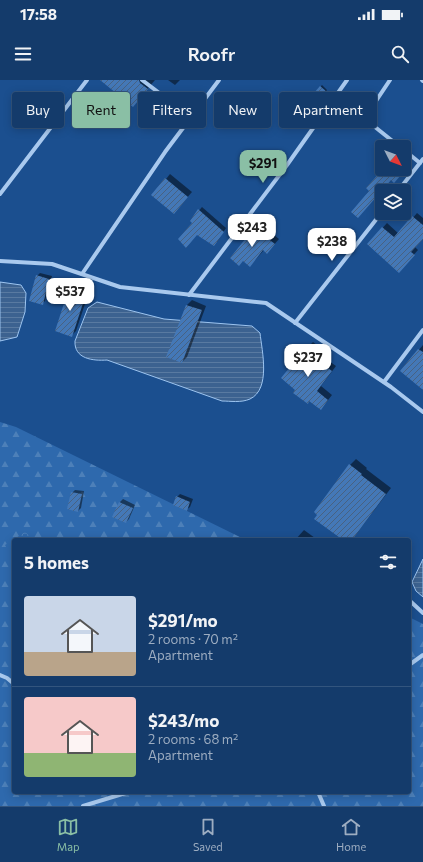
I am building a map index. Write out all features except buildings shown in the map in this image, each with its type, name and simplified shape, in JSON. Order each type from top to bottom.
[{"type":"street","points":[[0,194],[87,80]]},
{"type":"street","points":[[142,80],[158,92]]},
{"type":"street","points":[[206,96],[218,80]]},
{"type":"street","points":[[189,294],[287,165],[346,80]]},
{"type":"street","points":[[390,80],[368,113],[370,123],[391,140]]},
{"type":"street","points":[[82,274],[183,128]]},
{"type":"street","points":[[411,156],[420,163]]},
{"type":"street","points":[[404,184],[423,159]]},
{"type":"street","points":[[295,323],[376,220]]},
{"type":"street","points":[[0,261],[52,264],[120,287],[266,303],[384,382],[423,412]]},
{"type":"street","points":[[384,382],[423,330]]},
{"type":"street","points":[[411,602],[423,613]]},
{"type":"street","points":[[411,664],[423,655]]},
{"type":"street","points":[[0,675],[12,682]]},
{"type":"street","points":[[82,806],[122,794]]},
{"type":"street","points":[[319,794],[324,806]]},
{"type":"green space","points":[[0,422],[16,427],[242,538],[12,538],[12,794],[411,794],[411,618],[423,624],[423,806],[0,806]]},
{"type":"green space","points":[[25,532],[32,538],[16,538]]},
{"type":"green space","points":[[12,540],[12,557],[5,545]]},
{"type":"shaded area","points":[[0,282],[21,285],[26,293],[25,312],[17,337],[0,341]]},
{"type":"shaded area","points":[[97,302],[164,319],[252,326],[260,333],[264,369],[261,387],[257,394],[250,399],[239,401],[222,401],[107,360],[85,358],[78,352],[75,341],[88,308]]},
{"type":"shaded area","points":[[423,559],[423,597],[416,591],[412,582]]}]
